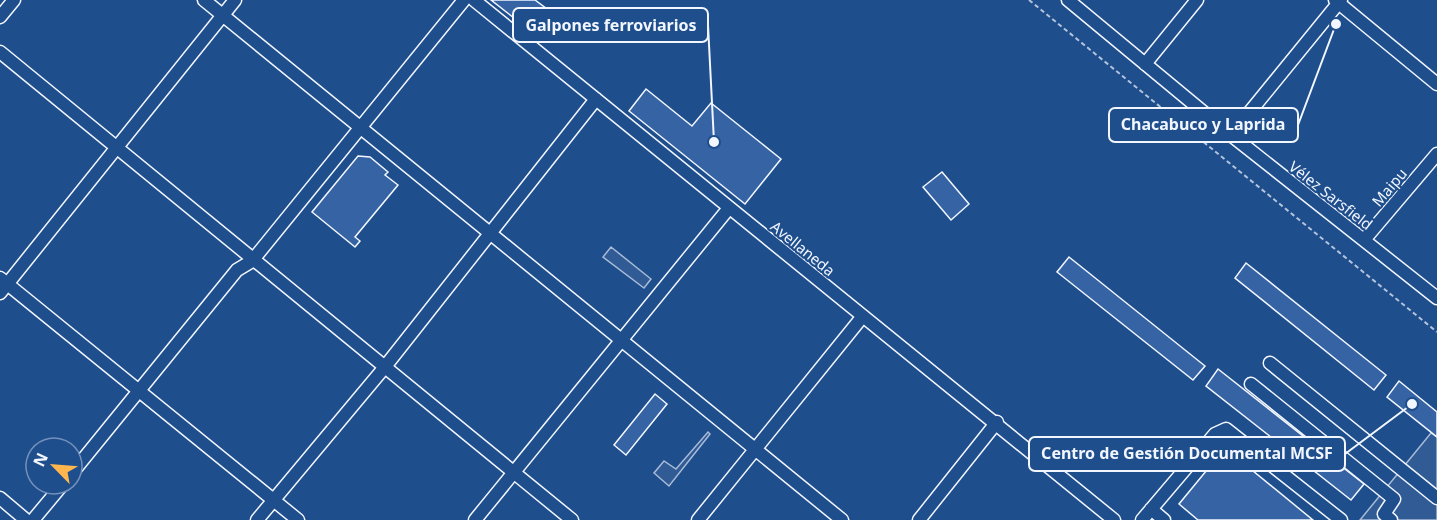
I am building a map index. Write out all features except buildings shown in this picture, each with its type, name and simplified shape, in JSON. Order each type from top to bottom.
[{"type":"street","points":[[0,17],[14,0]]},
{"type":"street","points":[[204,0],[843,520]]},
{"type":"street","points":[[236,0],[3,285],[140,391],[298,520]]},
{"type":"street","points":[[84,459],[237,270],[252,261],[464,0]]},
{"type":"street","name":"Avellaneda","points":[[474,0],[997,422],[1114,520]]},
{"type":"street","name":"Vélez Sarsfield","points":[[1068,0],[1231,135],[1437,298]]},
{"type":"street","points":[[1145,64],[1197,0]]},
{"type":"street","points":[[1231,135],[1338,1],[1437,84]]},
{"type":"street","points":[[0,52],[252,261],[572,520]]},
{"type":"street","points":[[257,520],[384,368],[596,99]]},
{"type":"street","name":"Maipu","points":[[1364,240],[1437,153]]},
{"type":"street","points":[[475,520],[729,208]]},
{"type":"street","points":[[698,520],[863,316]]},
{"type":"street","points":[[1270,363],[1437,498]]},
{"type":"street","points":[[1251,384],[1394,499],[1382,518]]},
{"type":"street","points":[[918,520],[997,422]]},
{"type":"street","points":[[1142,520],[1215,434],[1226,429],[1341,520]]},
{"type":"street","points":[[33,520],[53,496]]},
{"type":"street","points":[[0,498],[26,520]]},
{"type":"street","points":[[1151,509],[1164,520]]},
{"type":"path","points":[[1029,0],[1437,332]]},
{"type":"shaded area","points":[[611,247],[651,279],[644,288],[603,257]]},
{"type":"shaded area","points":[[708,432],[710,434],[669,486],[654,473],[664,461],[676,469]]},
{"type":"shaded area","points":[[1431,433],[1437,437],[1437,520],[1360,520]]},
{"type":"place","name":"Chacabuco y Laprida","points":[[1336,24]]},
{"type":"place","name":"Galpones ferroviarios","points":[[714,142]]},
{"type":"place","name":"Centro de Gestión Documental MCSF","points":[[1412,404]]}]
